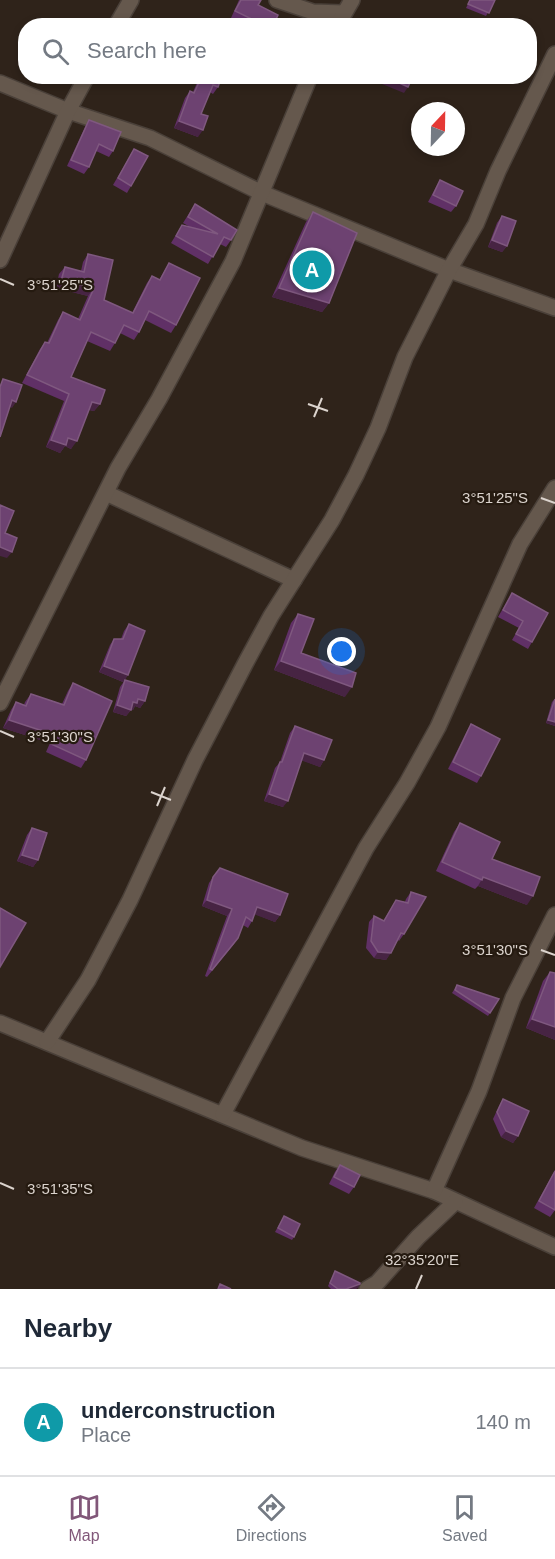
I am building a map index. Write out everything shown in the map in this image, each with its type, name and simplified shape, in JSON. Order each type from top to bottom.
[{"type":"street","points":[[121,18],[131,0]]},
{"type":"street","points":[[278,0],[313,12],[344,13]]},
{"type":"street","points":[[47,1042],[88,981],[130,900],[195,760],[245,664],[332,520],[356,475],[378,428],[405,357],[449,270],[476,224],[498,171],[555,54]]},
{"type":"street","points":[[0,83],[68,111],[150,138],[261,193],[449,270],[555,309]]},
{"type":"street","points":[[0,260],[83,84]]},
{"type":"street","points":[[0,703],[118,468],[159,399],[232,261],[307,84]]},
{"type":"street","points":[[223,1114],[366,848],[407,783],[438,727],[520,544],[555,488]]},
{"type":"street","points":[[106,493],[294,580]]},
{"type":"street","points":[[434,1191],[479,1091],[513,998],[555,915]]},
{"type":"street","points":[[0,1023],[302,1148],[434,1191],[555,1247]]},
{"type":"street","points":[[367,1289],[377,1283],[454,1202]]},
{"type":"building","points":[[241,0],[261,0],[258,5],[278,15],[277,18],[249,18],[235,11]]},
{"type":"building","points":[[470,0],[495,0],[489,13],[468,4]]},
{"type":"building","points":[[198,84],[219,84],[218,87],[213,85],[201,114],[208,116],[203,130],[179,121],[190,91],[194,93]]},
{"type":"building","points":[[89,120],[121,132],[113,151],[99,144],[89,167],[71,160]]},
{"type":"building","points":[[134,149],[148,156],[131,186],[118,178]]},
{"type":"building","points":[[440,180],[463,191],[456,206],[433,195]]},
{"type":"building","points":[[195,204],[237,230],[231,240],[224,237],[213,257],[176,236],[182,225],[218,234],[188,217]]},
{"type":"building","points":[[313,212],[357,233],[329,303],[279,288]]},
{"type":"building","points":[[502,216],[516,221],[507,246],[492,240]]},
{"type":"building","points":[[88,254],[113,260],[104,300],[133,313],[152,276],[160,280],[169,263],[200,278],[176,325],[149,311],[139,332],[124,325],[115,343],[91,332],[71,377],[105,390],[100,404],[92,402],[77,441],[68,438],[66,445],[51,440],[69,394],[27,375],[45,342],[49,343],[63,312],[80,320],[94,288],[61,281],[65,267],[84,272]]},
{"type":"building","points":[[3,379],[22,385],[16,402],[12,400],[0,437],[0,387]]},
{"type":"building","points":[[0,505],[14,511],[5,533],[17,538],[12,552],[0,547]]},
{"type":"building","points":[[512,593],[548,613],[532,642],[516,634],[523,621],[503,610]]},
{"type":"building","points":[[298,614],[314,619],[301,653],[356,673],[352,687],[281,661]]},
{"type":"building","points":[[129,624],[145,631],[128,675],[104,666],[114,639],[123,639]]},
{"type":"building","points":[[125,680],[149,687],[145,701],[138,699],[137,703],[133,702],[131,710],[117,705]]},
{"type":"building","points":[[73,683],[112,701],[86,760],[51,744],[55,735],[9,720],[16,702],[26,706],[31,694],[64,705]]},
{"type":"building","points":[[555,699],[555,722],[548,720]]},
{"type":"building","points":[[471,724],[500,739],[481,776],[453,762]]},
{"type":"building","points":[[295,726],[332,740],[324,760],[304,753],[288,801],[269,794]]},
{"type":"building","points":[[460,823],[500,842],[492,859],[540,877],[533,896],[483,877],[482,880],[442,862]]},
{"type":"building","points":[[32,828],[47,833],[38,860],[22,855]]},
{"type":"building","points":[[220,868],[288,894],[280,915],[257,907],[252,921],[246,917],[238,938],[212,970],[210,969],[232,909],[207,900],[213,877]]},
{"type":"building","points":[[411,892],[426,897],[404,934],[401,933],[391,953],[378,952],[371,941],[374,916],[384,921],[396,900],[408,903]]},
{"type":"building","points":[[0,908],[26,923],[0,967]]},
{"type":"building","points":[[550,972],[555,973],[555,1027],[532,1019]]},
{"type":"building","points":[[457,985],[499,999],[490,1013],[455,990]]},
{"type":"building","points":[[503,1099],[529,1111],[518,1136],[506,1131],[497,1112]]},
{"type":"building","points":[[340,1165],[360,1175],[354,1187],[334,1177]]},
{"type":"building","points":[[555,1171],[555,1210],[539,1201]]},
{"type":"building","points":[[284,1216],[300,1224],[294,1237],[278,1228]]},
{"type":"building","points":[[335,1271],[360,1284],[338,1289],[330,1283]]},
{"type":"building","points":[[220,1284],[231,1289],[218,1289]]},
{"type":"place","name":"underconstruction","points":[[312,270]]}]
